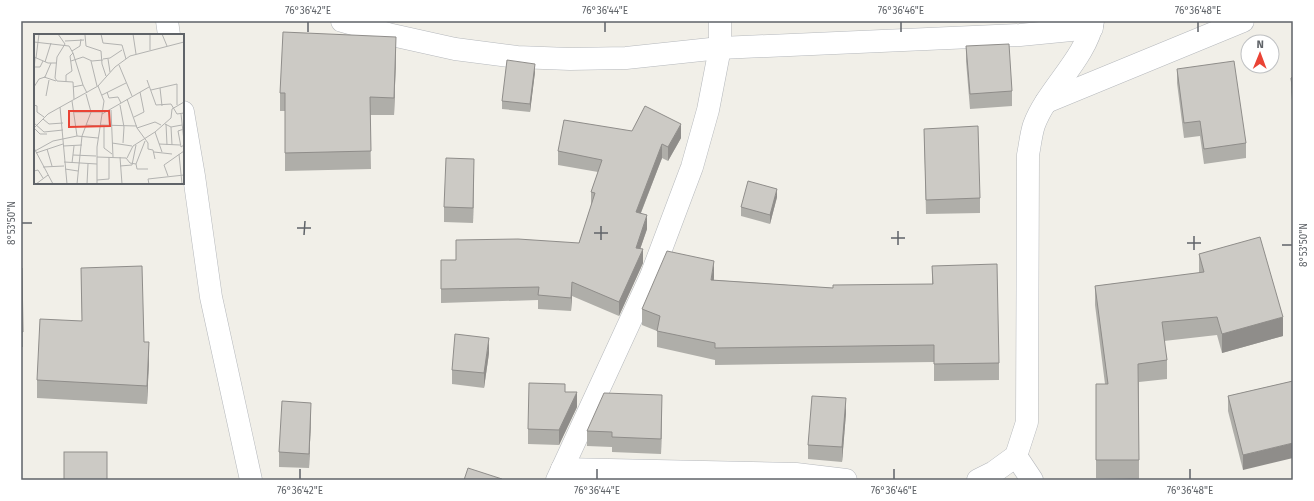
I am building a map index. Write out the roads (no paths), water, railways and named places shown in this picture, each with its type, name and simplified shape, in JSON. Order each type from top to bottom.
[{"type":"street","points":[[167,21],[169,34]]},
{"type":"street","points":[[342,21],[392,35],[455,49],[517,58],[570,60],[626,58],[720,48],[1020,35],[1092,25]]},
{"type":"street","points":[[720,21],[720,48],[708,110],[692,167],[654,269],[559,474],[796,474],[846,480]]},
{"type":"street","points":[[1046,102],[1243,21]]},
{"type":"street","points":[[978,480],[994,472],[1016,456],[1027,422],[1028,155],[1034,125],[1046,102],[1079,54],[1092,25]]},
{"type":"street","points":[[184,118],[194,176],[211,297],[251,480]]},
{"type":"street","points":[[1016,456],[1032,480]]}]
